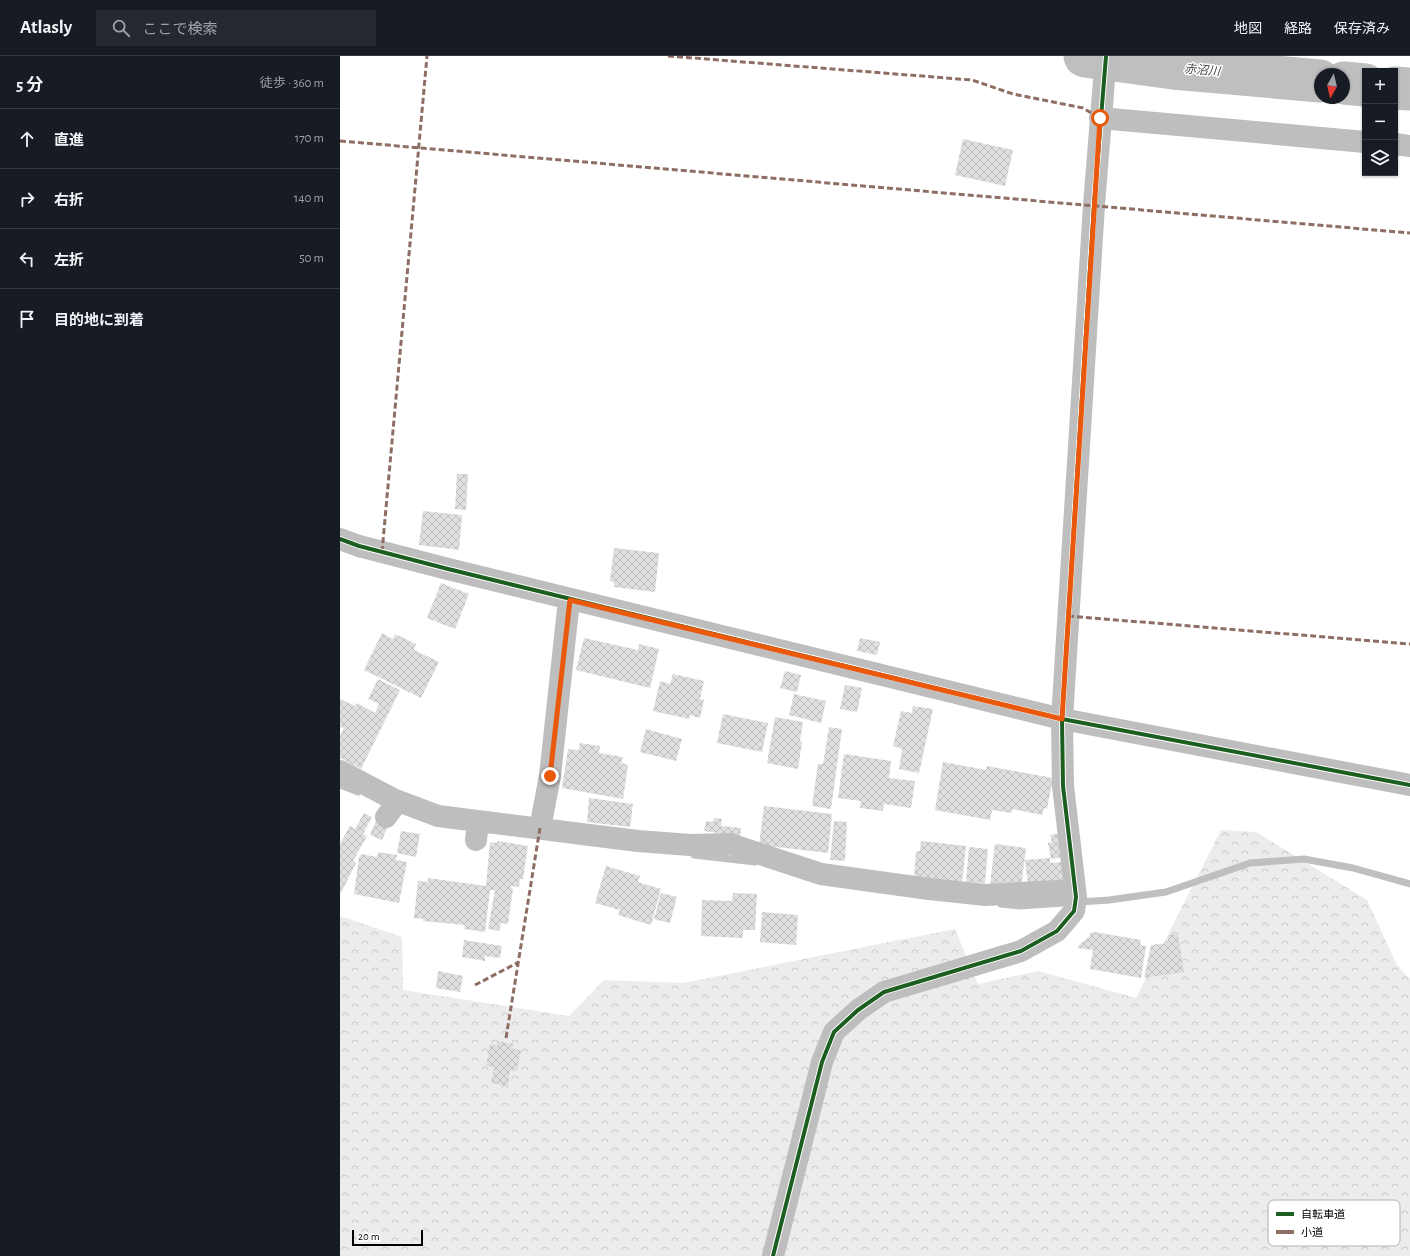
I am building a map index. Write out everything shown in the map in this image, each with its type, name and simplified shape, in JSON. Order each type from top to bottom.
[{"type":"street","points":[[773,1256],[822,1062],[834,1032],[858,1010],[884,992],[1021,951],[1057,931],[1075,899],[1063,786],[1062,719],[1101,109],[1106,56]]},
{"type":"street","points":[[1101,109],[1362,142]]},
{"type":"street","points":[[1398,144],[1410,146]]},
{"type":"street","points":[[340,539],[359,546],[570,600],[1062,719],[1410,785]]},
{"type":"street","points":[[540,828],[550,776],[570,600]]},
{"type":"street","points":[[340,771],[392,809],[438,816],[477,831],[540,828],[638,841],[690,845],[730,844],[820,874],[929,889],[986,895],[1075,899]]},
{"type":"green space","points":[[1221,830],[1256,832],[1367,900],[1397,965],[1410,979],[1410,1256],[340,1256],[340,916],[402,937],[403,990],[569,1016],[604,980],[683,983],[955,929],[978,984],[1038,971],[1136,998]]},
{"type":"building","points":[[963,139],[1013,150],[1005,186],[955,175]]},
{"type":"building","points":[[457,474],[468,474],[466,510],[455,509]]},
{"type":"building","points":[[423,511],[462,515],[459,550],[419,545]]},
{"type":"building","points":[[614,548],[659,553],[655,592],[614,587],[614,582],[610,581]]},
{"type":"building","points":[[441,583],[469,594],[455,629],[427,618]]},
{"type":"building","points":[[382,633],[393,639],[395,634],[416,644],[414,650],[439,662],[421,698],[364,670]]},
{"type":"building","points":[[584,638],[638,650],[639,644],[659,649],[650,688],[576,670]]},
{"type":"building","points":[[860,638],[880,642],[877,655],[857,651]]},
{"type":"building","points":[[785,671],[801,675],[797,692],[780,688]]},
{"type":"building","points":[[673,674],[704,681],[700,699],[704,700],[700,718],[690,715],[689,719],[653,711],[660,681],[670,684]]},
{"type":"building","points":[[378,679],[400,690],[361,769],[340,758],[340,736],[344,728],[340,727],[340,699],[355,706],[357,703],[375,713],[379,704],[368,699]]},
{"type":"building","points":[[845,685],[862,688],[857,712],[840,709]]},
{"type":"building","points":[[794,694],[826,701],[821,723],[789,715]]},
{"type":"building","points":[[913,706],[933,709],[919,773],[899,769],[902,749],[893,746],[901,711],[912,713]]},
{"type":"building","points":[[723,714],[768,723],[762,752],[717,743]]},
{"type":"building","points":[[775,717],[803,722],[798,769],[767,763]]},
{"type":"building","points":[[829,727],[842,729],[831,809],[812,806],[818,764],[823,764]]},
{"type":"building","points":[[646,729],[682,739],[676,761],[640,752]]},
{"type":"building","points":[[580,743],[600,746],[599,753],[623,757],[621,763],[628,765],[623,799],[562,788],[568,749],[579,750]]},
{"type":"building","points":[[844,754],[891,761],[889,778],[915,781],[911,808],[884,804],[883,811],[860,808],[861,801],[838,798]]},
{"type":"building","points":[[943,762],[986,770],[987,766],[1053,778],[1047,809],[1044,808],[1042,815],[1012,809],[1012,813],[992,810],[990,820],[935,810]]},
{"type":"building","points":[[589,798],[633,804],[630,827],[587,822]]},
{"type":"building","points":[[764,806],[832,814],[828,853],[759,845]]},
{"type":"building","points":[[364,813],[372,817],[363,834],[367,836],[353,861],[356,863],[340,895],[340,844],[350,826],[355,829]]},
{"type":"building","points":[[377,818],[389,824],[382,840],[370,835]]},
{"type":"building","points":[[714,818],[722,819],[721,826],[741,828],[740,836],[704,831],[706,821],[713,822]]},
{"type":"building","points":[[834,821],[847,822],[845,861],[830,860]]},
{"type":"building","points":[[401,831],[420,834],[416,857],[397,853]]},
{"type":"building","points":[[1062,833],[1066,857],[1051,859],[1048,843],[1052,842],[1050,835]]},
{"type":"building","points":[[497,841],[528,846],[523,879],[520,879],[519,887],[511,886],[513,889],[508,924],[501,923],[499,931],[488,929],[495,890],[490,890],[485,932],[464,929],[465,925],[423,921],[423,919],[414,918],[418,881],[428,882],[428,878],[486,886],[490,842],[497,843]]},
{"type":"building","points":[[921,841],[966,846],[962,883],[914,879],[916,851],[920,851]]},
{"type":"building","points":[[995,844],[1026,848],[1021,888],[990,884]]},
{"type":"building","points":[[969,847],[988,849],[985,883],[966,882]]},
{"type":"building","points":[[378,852],[397,855],[396,860],[407,862],[399,903],[354,894],[359,857],[361,854],[377,857]]},
{"type":"building","points":[[1050,858],[1050,863],[1062,862],[1063,880],[1028,884],[1025,860]]},
{"type":"building","points":[[606,866],[640,876],[638,882],[661,889],[651,925],[618,915],[620,910],[595,903]]},
{"type":"building","points":[[661,893],[677,897],[670,923],[654,919]]},
{"type":"building","points":[[733,893],[757,894],[755,930],[743,930],[743,938],[701,936],[702,900],[732,901]]},
{"type":"building","points":[[762,912],[798,915],[796,945],[760,942]]},
{"type":"building","points":[[1095,932],[1141,940],[1140,945],[1146,946],[1141,978],[1090,969],[1093,950],[1078,948],[1079,945],[1090,936],[1090,933]]},
{"type":"building","points":[[1178,934],[1184,972],[1144,978],[1151,945],[1168,943],[1168,935]]},
{"type":"building","points":[[464,940],[502,946],[500,958],[485,956],[485,961],[462,957]]},
{"type":"building","points":[[438,971],[463,976],[460,992],[436,988]]},
{"type":"building","points":[[497,1041],[513,1044],[512,1048],[521,1050],[517,1071],[510,1070],[508,1086],[491,1083],[494,1067],[486,1066],[490,1044],[497,1046]]},
{"type":"waterway","name":"赤沼川","points":[[1085,56],[1173,68],[1314,80]]},
{"type":"waterway","name":"赤沼川","points":[[1350,84],[1362,85]]},
{"type":"waterway","name":"赤沼川","points":[[1398,88],[1410,89]]},
{"type":"waterway","points":[[340,785],[358,792]]},
{"type":"waterway","points":[[694,855],[755,862]]},
{"type":"waterway","points":[[1001,904],[1020,906],[1109,900],[1166,892],[1250,863],[1304,859],[1353,868],[1410,884]]},
{"type":"marked path","points":[[382,552],[427,56]]},
{"type":"marked path","points":[[668,56],[972,80],[1013,94],[1083,108],[1100,118]]},
{"type":"marked path","points":[[340,141],[1410,233]]},
{"type":"marked path","points":[[1068,616],[1410,644]]},
{"type":"marked path","points":[[506,1038],[540,828]]},
{"type":"marked path","points":[[475,985],[519,962]]},
{"type":"cycle path","points":[[773,1256],[822,1062],[834,1032],[858,1010],[884,992],[1021,951],[1057,931],[1074,911],[1076,897],[1063,786],[1062,719],[1094,205],[1106,56]]},
{"type":"cycle path","points":[[340,539],[359,546],[448,569],[1062,719],[1410,785]]},
{"type":"route","points":[[550,776],[570,600],[1062,719],[1100,118]]}]
